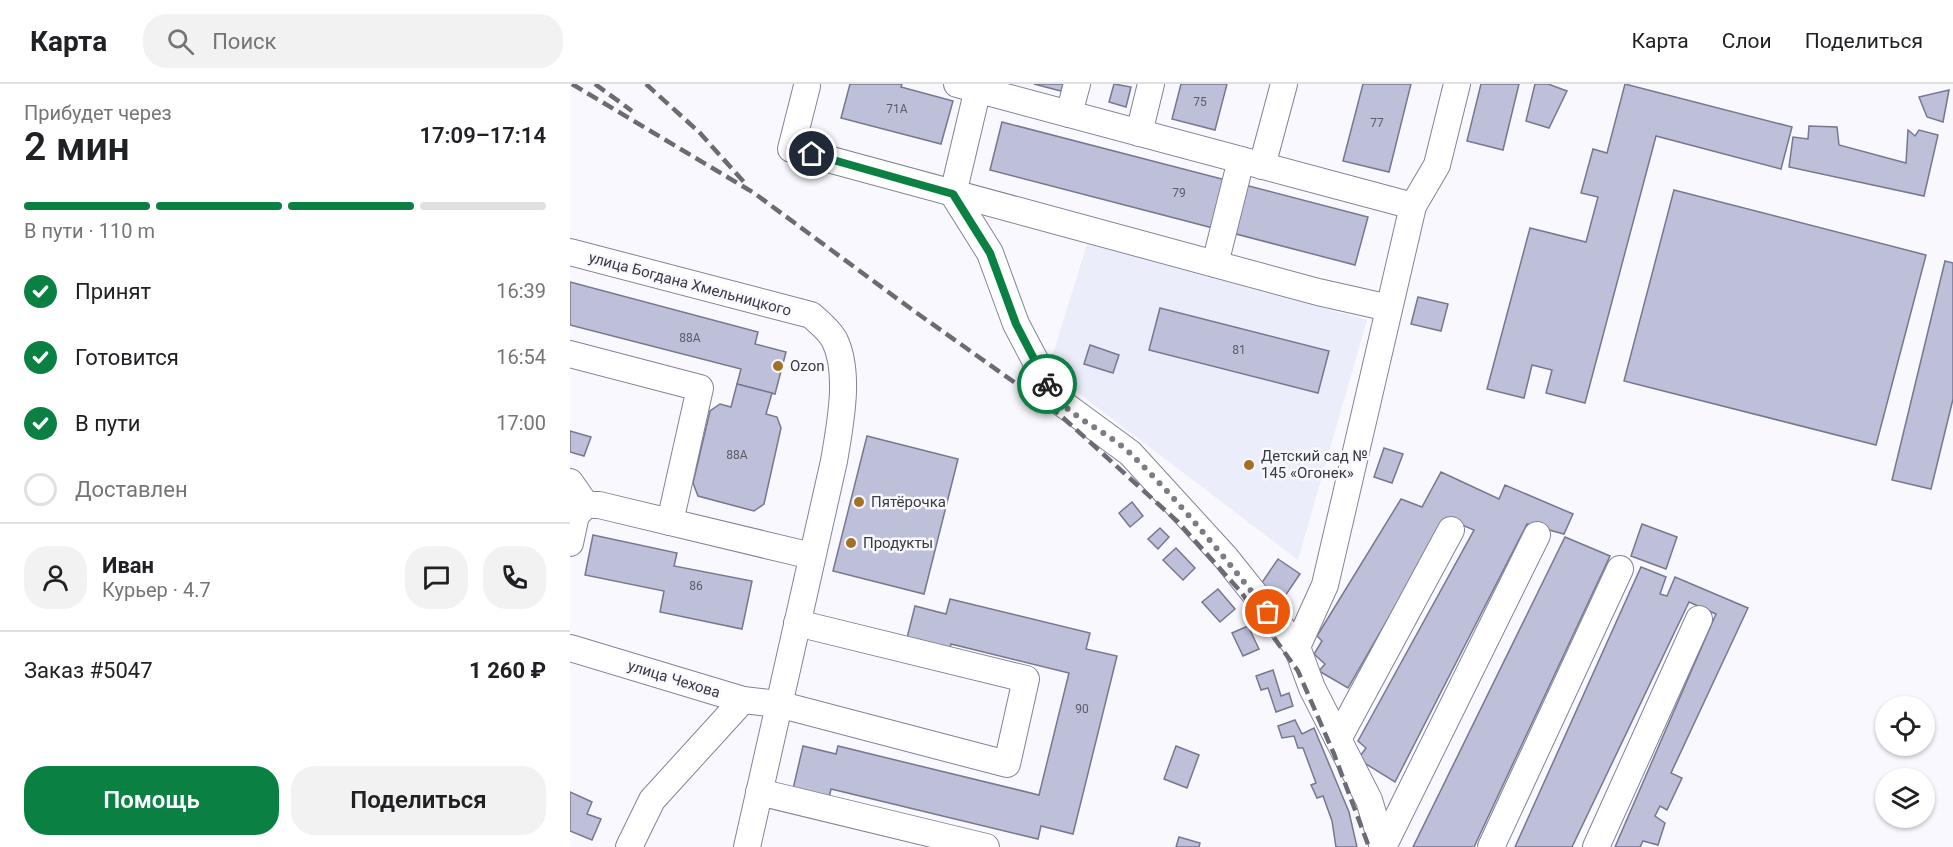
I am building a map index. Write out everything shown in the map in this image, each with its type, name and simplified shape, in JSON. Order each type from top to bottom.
[{"type":"street","points":[[1069,114],[1077,84]]},
{"type":"street","points":[[1139,133],[1152,84]]},
{"type":"street","points":[[1215,264],[1251,163],[1284,84]]},
{"type":"street","points":[[1297,647],[1325,585],[1413,206],[1437,165],[1457,84]]},
{"type":"street","points":[[807,86],[792,149],[1215,264],[1389,308]]},
{"type":"street","points":[[1383,847],[1369,800],[1312,688],[1297,647],[1226,558],[1130,453],[1055,398],[1016,324],[990,253],[953,194],[971,86],[1413,206]]},
{"type":"street","name":"улица Богдана Хмельницкого","points":[[570,252],[811,315],[827,328],[835,340],[841,363],[843,404],[834,460],[812,556]]},
{"type":"street","points":[[570,354],[699,388],[670,522]]},
{"type":"street","points":[[570,482],[586,505]]},
{"type":"street","points":[[570,543],[576,515],[586,505],[599,505],[812,556],[747,847]]},
{"type":"street","points":[[1338,739],[1451,530]]},
{"type":"street","points":[[1383,847],[1537,535]]},
{"type":"street","points":[[1491,847],[1620,569]]},
{"type":"street","points":[[1596,847],[1699,620]]},
{"type":"street","name":"улица Чехова","points":[[570,648],[743,700],[778,704],[1007,764],[1026,679],[797,623]]},
{"type":"street","points":[[629,847],[652,800],[743,700]]},
{"type":"street","points":[[759,792],[986,847]]},
{"type":"shaded area","name":"Детский сад № 145 «Огонек»","points":[[1087,244],[1367,320],[1298,560],[1048,370]]},
{"type":"building","points":[[850,84],[902,84],[901,87],[953,101],[941,144],[841,118]]},
{"type":"building","points":[[1034,84],[1063,84],[1061,91]]},
{"type":"building","points":[[1114,84],[1131,87],[1126,107],[1109,102]]},
{"type":"building","points":[[1181,84],[1227,84],[1215,130],[1172,119]]},
{"type":"building","points":[[1363,84],[1411,84],[1389,172],[1343,161]]},
{"type":"building","points":[[1481,84],[1519,84],[1503,150],[1467,141]]},
{"type":"building","points":[[1535,84],[1548,84],[1567,91],[1549,128],[1526,121]]},
{"type":"building","points":[[1625,84],[1792,127],[1781,169],[1656,136],[1585,403],[1546,393],[1552,370],[1532,365],[1524,398],[1487,389],[1530,228],[1586,242],[1598,197],[1581,193],[1593,149],[1607,153]]},
{"type":"building","points":[[1949,90],[1943,122],[1927,117],[1919,97]]},
{"type":"building","points":[[1002,122],[1368,217],[1355,265],[990,170]]},
{"type":"building","points":[[1809,126],[1837,127],[1839,145],[1906,163],[1908,130],[1915,136],[1919,130],[1938,135],[1924,196],[1789,167],[1793,137],[1808,139]]},
{"type":"building","points":[[1674,190],[1926,255],[1876,445],[1624,381]]},
{"type":"building","points":[[1945,261],[1953,263],[1953,399],[1931,489],[1892,480]]},
{"type":"building","points":[[570,282],[758,332],[755,344],[786,352],[775,394],[737,384],[741,369],[570,325]]},
{"type":"building","points":[[1418,297],[1448,304],[1441,331],[1411,324]]},
{"type":"building","points":[[1160,308],[1329,351],[1318,393],[1149,350]]},
{"type":"building","points":[[1090,345],[1119,355],[1113,373],[1084,364]]},
{"type":"building","points":[[737,384],[772,393],[766,414],[777,417],[781,428],[764,504],[754,511],[698,496],[693,483],[710,411],[720,404],[731,407]]},
{"type":"building","points":[[570,431],[591,437],[584,456],[570,452]]},
{"type":"building","points":[[867,436],[958,459],[924,594],[833,571]]},
{"type":"building","points":[[1384,448],[1403,454],[1392,483],[1374,477]]},
{"type":"building","points":[[1441,472],[1499,499],[1505,485],[1573,514],[1564,534],[1527,524],[1395,782],[1358,759],[1366,748],[1358,741],[1474,530],[1446,518],[1348,688],[1319,671],[1325,664],[1314,654],[1322,641],[1317,636],[1401,499],[1422,507]]},
{"type":"building","points":[[1132,502],[1143,516],[1130,527],[1119,513]]},
{"type":"building","points":[[1642,524],[1677,537],[1666,569],[1631,556]]},
{"type":"building","points":[[1160,528],[1169,537],[1158,549],[1148,539]]},
{"type":"building","points":[[593,535],[677,553],[674,566],[752,581],[742,629],[660,612],[664,591],[585,575]]},
{"type":"building","points":[[1565,537],[1610,556],[1474,847],[1413,847]]},
{"type":"building","points":[[1176,548],[1195,568],[1183,580],[1163,560]]},
{"type":"building","points":[[1278,559],[1300,574],[1283,599],[1261,584]]},
{"type":"building","points":[[1641,567],[1666,577],[1660,594],[1667,596],[1675,577],[1748,608],[1671,773],[1682,778],[1667,810],[1660,806],[1655,816],[1665,823],[1658,845],[1643,841],[1640,847],[1615,847],[1716,614],[1689,602],[1572,847],[1515,847]]},
{"type":"building","points":[[1218,589],[1235,609],[1220,622],[1202,602]]},
{"type":"building","points":[[950,599],[1090,633],[1086,649],[1117,656],[1073,834],[1041,826],[1038,839],[831,789],[829,798],[793,789],[803,746],[836,754],[838,746],[1039,795],[1069,673],[951,644],[948,657],[905,646],[915,606],[946,614]]},
{"type":"building","points":[[1248,626],[1259,649],[1243,656],[1232,633]]},
{"type":"building","points":[[1273,670],[1281,696],[1289,693],[1293,706],[1276,712],[1268,688],[1261,690],[1256,676]]},
{"type":"building","points":[[1295,720],[1302,734],[1314,728],[1349,812],[1357,847],[1336,847],[1332,821],[1323,796],[1317,798],[1311,785],[1316,783],[1303,748],[1298,748],[1294,736],[1282,738],[1278,726]]},
{"type":"building","points":[[1176,746],[1199,755],[1187,788],[1164,779]]},
{"type":"building","points":[[570,792],[592,802],[587,814],[601,819],[592,840],[570,831]]},
{"type":"building","points":[[1179,837],[1200,843],[1199,847],[1176,847]]},
{"type":"railway","points":[[572,84],[754,193],[1059,414],[1178,522],[1241,592],[1298,671],[1334,754],[1369,847]]},
{"type":"railway","points":[[595,84],[632,111]]},
{"type":"railway","points":[[646,84],[699,132],[744,182]]},
{"type":"way so far","points":[[1047,384],[1055,398],[1130,453],[1226,558],[1268,612]]},
{"type":"place","name":"Ozon","points":[[778,366]]},
{"type":"place","name":"Детский сад № 145 «Огонек»","points":[[1249,465]]},
{"type":"place","name":"Пятёрочка","points":[[859,502]]},
{"type":"place","name":"Продукты","points":[[851,543]]},
{"type":"route","points":[[812,154],[953,194],[990,253],[1016,324],[1047,384]]}]
